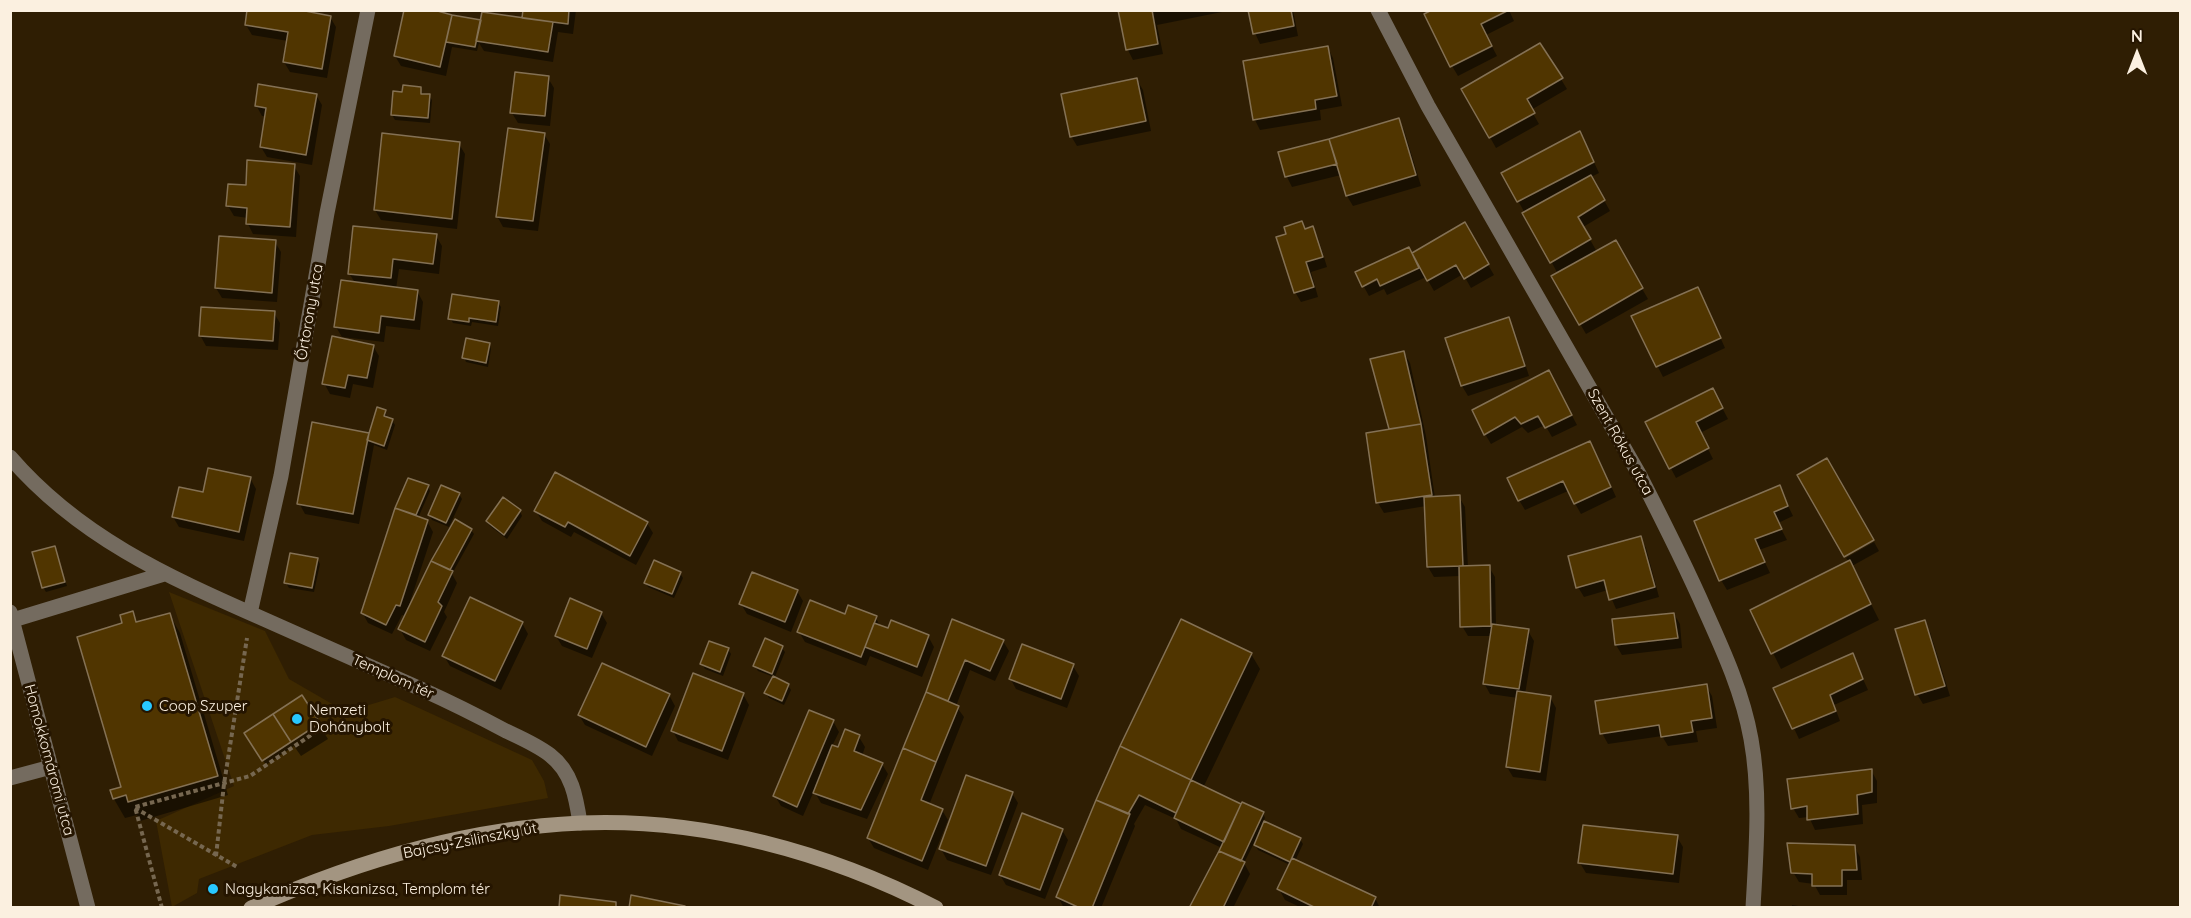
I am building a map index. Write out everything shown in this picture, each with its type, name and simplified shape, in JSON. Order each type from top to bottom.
[{"type":"street","name":"Őrtorony utca","points":[[250,613],[281,476],[327,213],[368,10]]},
{"type":"street","name":"Szent Rókus utca","points":[[1378,10],[1428,106],[1639,474],[1724,650],[1745,708],[1752,741],[1757,820],[1753,908]]},
{"type":"street","name":"Templom tér","points":[[10,457],[44,492],[79,522],[115,547],[164,574],[455,704],[537,747],[551,756],[573,784],[580,823]]},
{"type":"street","points":[[12,616],[164,574]]},
{"type":"street","name":"Homokkomáromi utca","points":[[12,616],[88,908]]},
{"type":"street","points":[[10,778],[51,767]]},
{"type":"street","name":"Bajcsy-Zsilinszky út","points":[[251,908],[343,872],[429,846],[510,830],[580,823],[677,827],[766,843],[828,861],[936,908]]},
{"type":"path","points":[[216,856],[224,784],[250,613]]},
{"type":"path","points":[[135,807],[250,776],[323,727]]},
{"type":"path","points":[[135,807],[237,867]]},
{"type":"path","points":[[135,807],[162,908]]},
{"type":"shaded area","points":[[169,592],[265,631],[289,679],[346,712],[395,697],[532,760],[544,781],[548,798],[389,826],[312,835],[199,879],[197,893],[172,907],[156,821],[234,786]]},
{"type":"building","points":[[247,10],[300,10],[331,16],[322,69],[283,62],[288,32],[245,25]]},
{"type":"building","points":[[404,10],[434,10],[452,15],[440,67],[394,56]]},
{"type":"building","points":[[523,10],[569,10],[568,24],[522,18]]},
{"type":"building","points":[[1118,10],[1152,10],[1158,44],[1126,50]]},
{"type":"building","points":[[1248,10],[1291,10],[1294,26],[1253,34]]},
{"type":"building","points":[[1432,10],[1509,10],[1481,24],[1492,46],[1450,67],[1424,14]]},
{"type":"building","points":[[482,12],[553,22],[548,52],[476,41]]},
{"type":"building","points":[[452,15],[481,20],[475,47],[446,42]]},
{"type":"building","points":[[1540,43],[1563,78],[1527,99],[1535,113],[1489,138],[1461,89]]},
{"type":"building","points":[[1328,46],[1337,96],[1315,100],[1316,109],[1253,120],[1243,61]]},
{"type":"building","points":[[515,72],[549,76],[545,116],[510,113]]},
{"type":"building","points":[[1137,78],[1146,121],[1070,137],[1061,94]]},
{"type":"building","points":[[258,84],[317,94],[306,155],[260,147],[266,108],[255,106]]},
{"type":"building","points":[[403,85],[421,87],[421,94],[430,94],[428,118],[391,115],[393,91],[402,92]]},
{"type":"building","points":[[1399,118],[1416,175],[1346,196],[1329,139]]},
{"type":"building","points":[[508,128],[545,133],[533,221],[496,217]]},
{"type":"building","points":[[1580,131],[1594,162],[1517,202],[1501,173]]},
{"type":"building","points":[[382,133],[460,142],[452,219],[374,210]]},
{"type":"building","points":[[1329,139],[1337,164],[1285,177],[1278,152]]},
{"type":"building","points":[[247,160],[295,164],[290,227],[246,224],[247,208],[226,206],[228,184],[246,185]]},
{"type":"building","points":[[1591,175],[1605,200],[1578,217],[1591,239],[1550,263],[1522,213]]},
{"type":"building","points":[[1302,221],[1305,229],[1313,226],[1323,257],[1306,262],[1314,287],[1294,293],[1276,237],[1286,234],[1284,227]]},
{"type":"building","points":[[1465,222],[1489,264],[1464,279],[1456,265],[1427,281],[1412,253]]},
{"type":"building","points":[[353,226],[437,234],[433,264],[393,259],[391,278],[348,274]]},
{"type":"building","points":[[219,236],[276,240],[272,293],[215,288]]},
{"type":"building","points":[[1616,240],[1643,288],[1579,325],[1551,276]]},
{"type":"building","points":[[1409,247],[1419,268],[1380,286],[1377,279],[1362,287],[1355,272]]},
{"type":"building","points":[[341,280],[418,290],[414,320],[381,316],[379,333],[334,327]]},
{"type":"building","points":[[1698,287],[1721,338],[1656,367],[1631,316]]},
{"type":"building","points":[[452,294],[499,301],[496,322],[469,318],[469,322],[448,319]]},
{"type":"building","points":[[201,307],[275,311],[273,341],[199,336]]},
{"type":"building","points":[[1509,317],[1525,366],[1461,386],[1445,338]]},
{"type":"building","points":[[332,336],[374,345],[367,378],[348,375],[345,388],[322,384]]},
{"type":"building","points":[[466,338],[490,343],[486,363],[462,358]]},
{"type":"building","points":[[1404,351],[1421,424],[1389,429],[1370,359]]},
{"type":"building","points":[[1549,370],[1572,415],[1545,428],[1538,416],[1521,424],[1515,417],[1484,435],[1472,410]]},
{"type":"building","points":[[1713,388],[1723,408],[1696,422],[1709,448],[1669,469],[1645,422]]},
{"type":"building","points":[[377,407],[386,410],[384,416],[393,419],[384,446],[367,440]]},
{"type":"building","points":[[312,422],[369,433],[353,514],[297,504]]},
{"type":"building","points":[[1421,424],[1432,495],[1376,503],[1366,433]]},
{"type":"building","points":[[1590,441],[1611,487],[1574,504],[1563,481],[1518,501],[1507,478]]},
{"type":"building","points":[[1827,458],[1874,540],[1844,557],[1797,475]]},
{"type":"building","points":[[208,468],[251,477],[239,532],[172,517],[179,487],[203,492]]},
{"type":"building","points":[[555,472],[648,522],[630,556],[568,522],[565,527],[534,511]]},
{"type":"building","points":[[408,478],[429,485],[416,515],[395,508]]},
{"type":"building","points":[[441,485],[460,493],[446,523],[428,515]]},
{"type":"building","points":[[1780,485],[1788,506],[1774,512],[1782,529],[1755,539],[1765,562],[1719,581],[1694,521]]},
{"type":"building","points":[[1460,495],[1463,566],[1427,567],[1424,497]]},
{"type":"building","points":[[503,497],[521,510],[504,535],[486,521]]},
{"type":"building","points":[[395,508],[428,520],[400,606],[396,605],[386,625],[361,613]]},
{"type":"building","points":[[455,519],[472,529],[450,570],[431,561]]},
{"type":"building","points":[[1641,536],[1655,587],[1609,600],[1604,580],[1576,588],[1568,556]]},
{"type":"building","points":[[55,546],[65,582],[42,588],[32,552]]},
{"type":"building","points":[[290,553],[318,558],[312,588],[284,583]]},
{"type":"building","points":[[654,560],[681,572],[672,594],[644,583]]},
{"type":"building","points":[[1850,560],[1871,604],[1771,654],[1750,610]]},
{"type":"building","points":[[431,561],[453,571],[438,602],[442,606],[425,642],[398,629]]},
{"type":"building","points":[[1490,565],[1491,626],[1460,627],[1459,566]]},
{"type":"building","points":[[752,572],[798,590],[785,622],[739,604]]},
{"type":"building","points":[[470,597],[523,622],[495,681],[442,656]]},
{"type":"building","points":[[570,598],[602,612],[587,649],[555,636]]},
{"type":"building","points":[[810,600],[845,614],[848,605],[877,616],[861,657],[797,632]]},
{"type":"building","name":"Coop Szuper","points":[[133,611],[136,622],[170,613],[218,776],[128,802],[126,795],[113,799],[110,790],[121,787],[77,637],[122,623],[120,615]]},
{"type":"building","points":[[1674,613],[1678,638],[1615,645],[1612,619]]},
{"type":"building","points":[[952,619],[1004,640],[990,671],[965,660],[948,701],[926,692]]},
{"type":"building","points":[[1181,619],[1252,653],[1191,780],[1120,746]]},
{"type":"building","points":[[891,620],[929,635],[917,667],[865,647],[874,623],[888,628]]},
{"type":"building","points":[[1925,620],[1945,686],[1915,695],[1895,629]]},
{"type":"building","points":[[1492,624],[1529,629],[1519,689],[1483,684]]},
{"type":"building","points":[[765,638],[783,646],[772,674],[753,666]]},
{"type":"building","points":[[709,641],[729,648],[720,672],[700,664]]},
{"type":"building","points":[[1022,644],[1074,664],[1061,699],[1009,679]]},
{"type":"building","points":[[1853,653],[1863,679],[1830,695],[1836,711],[1792,729],[1773,688]]},
{"type":"building","points":[[602,663],[670,694],[646,747],[578,715]]},
{"type":"building","points":[[693,673],[744,693],[722,751],[671,731]]},
{"type":"building","points":[[773,676],[789,684],[782,701],[764,693]]},
{"type":"building","points":[[1707,684],[1712,718],[1691,721],[1693,732],[1661,737],[1659,725],[1600,734],[1595,701]]},
{"type":"building","points":[[1517,691],[1551,696],[1540,772],[1506,767]]},
{"type":"building","points":[[926,692],[959,706],[936,762],[903,748]]},
{"type":"building","name":"Nemzeti Dohánybolt","points":[[302,695],[320,723],[291,742],[273,714]]},
{"type":"building","points":[[809,710],[834,720],[797,807],[773,796]]},
{"type":"building","points":[[273,714],[291,742],[262,761],[244,733]]},
{"type":"building","points":[[845,729],[860,735],[854,751],[883,763],[861,810],[813,793],[832,745],[838,747]]},
{"type":"building","points":[[1120,746],[1191,780],[1176,813],[1139,795],[1128,814],[1096,800]]},
{"type":"building","points":[[903,748],[936,762],[921,800],[943,809],[922,861],[867,838]]},
{"type":"building","points":[[1872,769],[1872,792],[1857,795],[1858,814],[1807,820],[1807,806],[1791,809],[1787,779]]},
{"type":"building","points":[[966,775],[1013,792],[986,866],[939,849]]},
{"type":"building","points":[[1191,780],[1241,804],[1224,842],[1174,818]]},
{"type":"building","points":[[1096,800],[1130,814],[1092,908],[1080,908],[1056,897]]},
{"type":"building","points":[[1242,802],[1264,812],[1241,861],[1219,851]]},
{"type":"building","points":[[1022,813],[1063,829],[1040,890],[999,875]]},
{"type":"building","points":[[1264,821],[1301,838],[1290,862],[1254,845]]},
{"type":"building","points":[[1583,825],[1678,835],[1673,874],[1578,863]]},
{"type":"building","points":[[1787,843],[1855,845],[1857,870],[1842,870],[1842,886],[1812,886],[1812,874],[1791,873]]},
{"type":"building","points":[[1219,851],[1245,862],[1223,908],[1189,908]]},
{"type":"building","points":[[1292,858],[1376,897],[1371,908],[1316,908],[1277,889]]},
{"type":"building","points":[[560,895],[616,902],[616,908],[559,908]]},
{"type":"building","points":[[631,895],[685,906],[685,908],[629,908]]},
{"type":"place","name":"Coop Szuper","points":[[147,706]]},
{"type":"place","name":"Nemzeti Dohánybolt","points":[[297,719]]},
{"type":"place","name":"Nagykanizsa, Kiskanizsa, Templom tér","points":[[213,889]]}]
